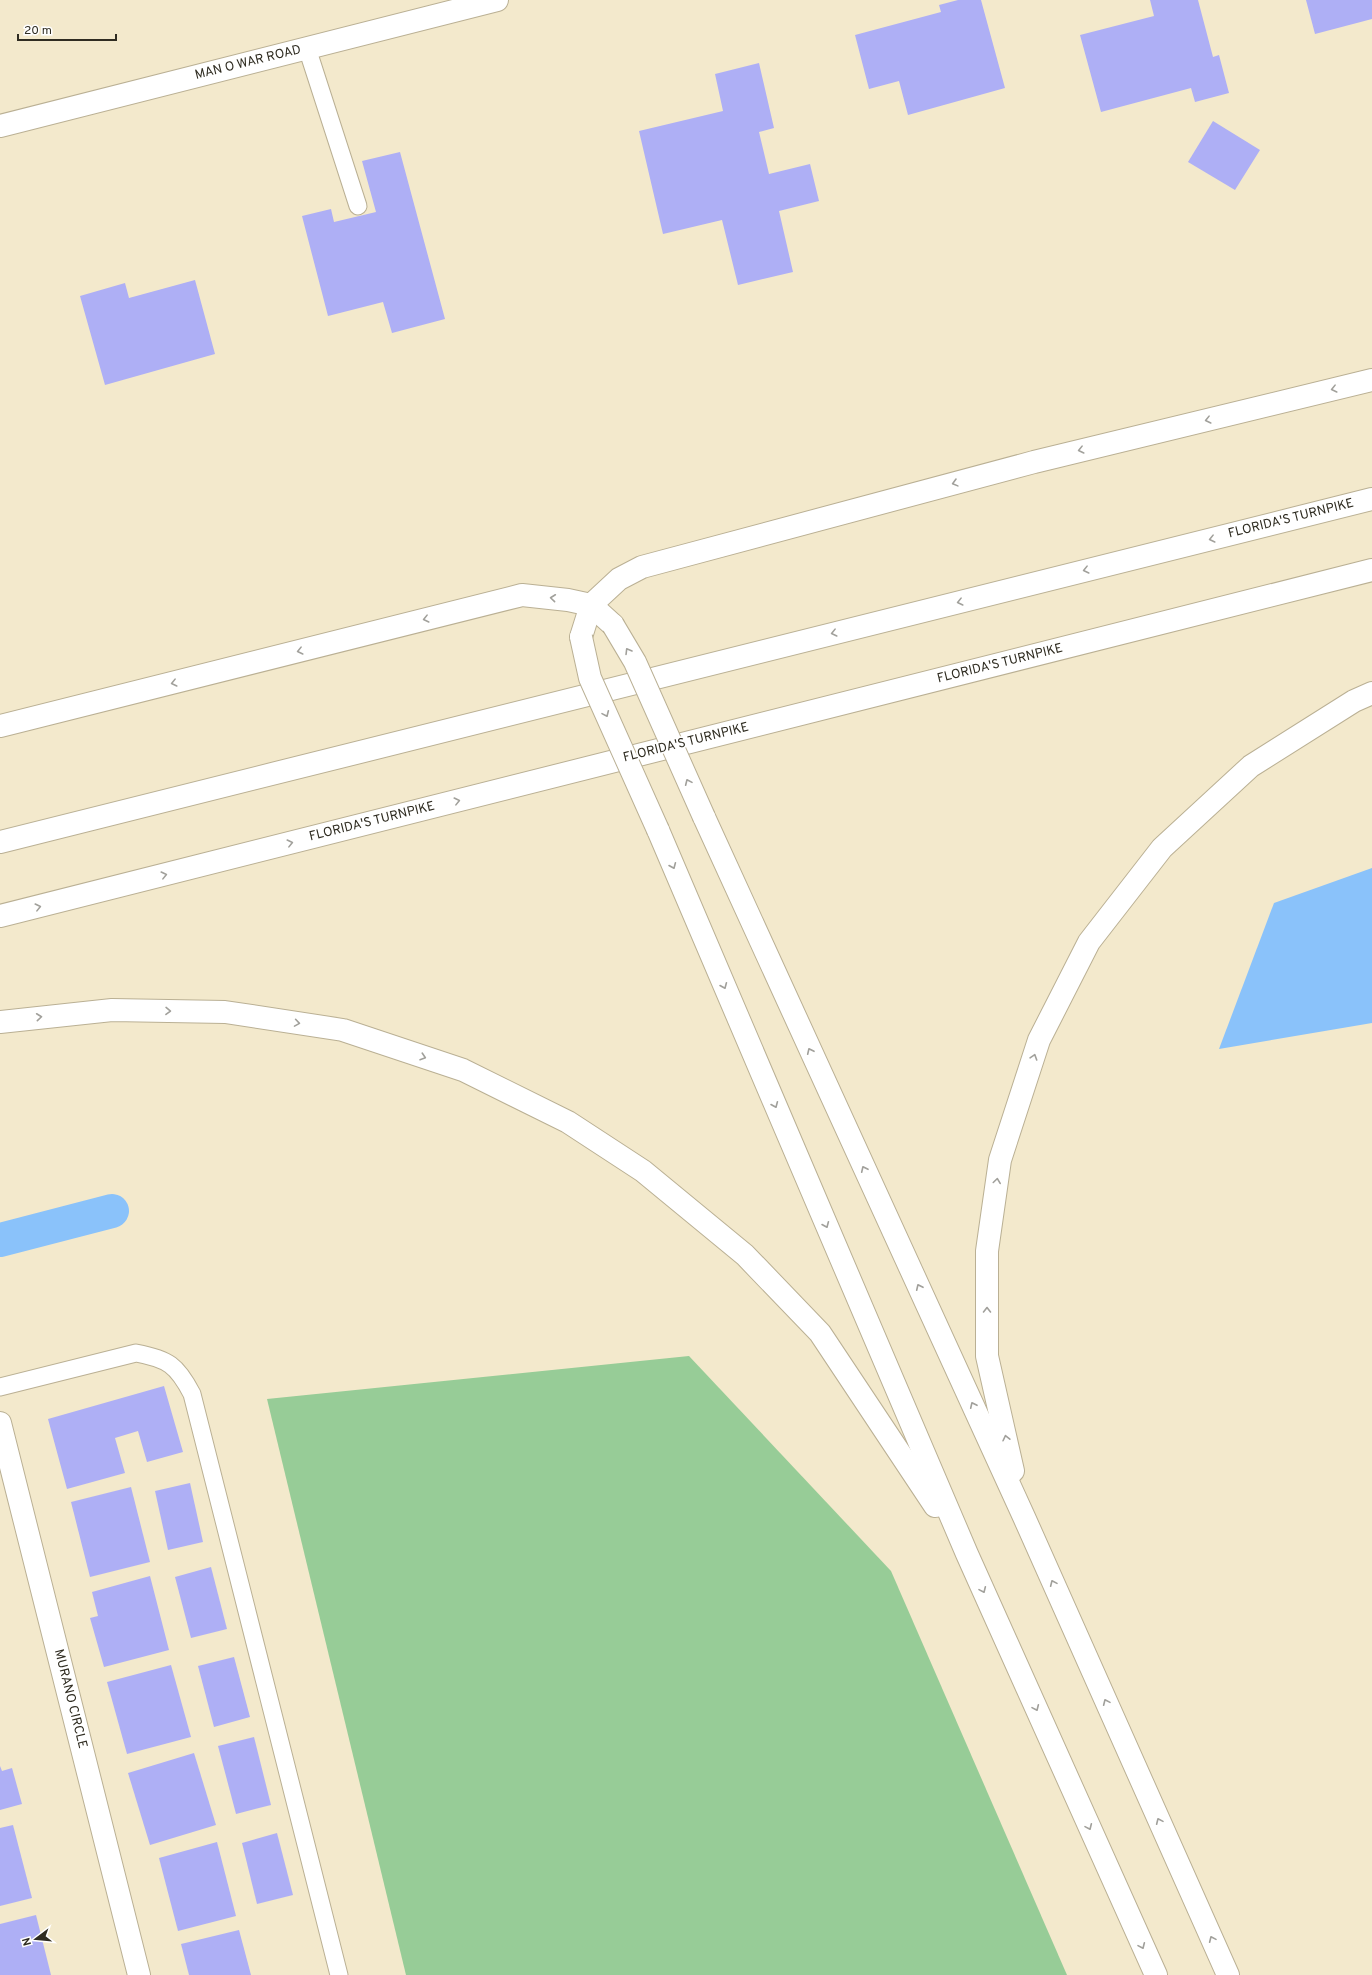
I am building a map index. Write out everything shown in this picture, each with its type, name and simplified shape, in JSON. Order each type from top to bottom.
[{"type":"main road","name":"MAN O WAR ROAD","points":[[0,126],[497,0]]},
{"type":"main road","points":[[1156,1975],[967,1554],[658,830],[590,678],[581,637],[591,605],[619,579],[642,567],[1034,462],[1372,380]]},
{"type":"main road","name":"FLORIDA'S TURNPIKE","points":[[0,842],[1372,499]]},
{"type":"main road","name":"FLORIDA'S TURNPIKE","points":[[0,916],[1372,570]]},
{"type":"main road","points":[[0,726],[522,595],[568,600],[591,605],[612,625],[635,662],[704,817],[1024,1517],[1228,1975]]},
{"type":"main road","points":[[1024,1517],[987,1356],[987,1251],[1000,1160],[1039,1040],[1089,942],[1162,848],[1251,766],[1354,701],[1372,694]]},
{"type":"main road","points":[[0,1022],[112,1010],[225,1012],[343,1030],[463,1070],[568,1122],[643,1171],[746,1255],[820,1333],[967,1554]]},
{"type":"main road","name":"MURANO CIRCLE","points":[[0,1422],[139,1975]]},
{"type":"lane","points":[[307,48],[358,206]]},
{"type":"lane","points":[[0,1387],[136,1353],[156,1357],[169,1363],[183,1376],[192,1394],[339,1975]]},
{"type":"green space","points":[[689,1356],[891,1571],[1067,1975],[406,1975],[267,1399]]},
{"type":"water","points":[[1372,868],[1372,1023],[1219,1049],[1274,903]]},
{"type":"building","points":[[958,0],[981,0],[1005,88],[908,115],[899,81],[869,89],[855,35],[941,12],[939,5]]},
{"type":"building","points":[[1150,0],[1198,0],[1213,57],[1219,55],[1229,93],[1195,102],[1191,88],[1101,112],[1080,35],[1154,16]]},
{"type":"building","points":[[1306,0],[1372,0],[1372,19],[1315,34]]},
{"type":"building","points":[[759,63],[774,128],[759,132],[769,174],[810,164],[819,201],[779,211],[793,272],[738,285],[722,220],[663,234],[639,131],[723,111],[715,74]]},
{"type":"building","points":[[1213,121],[1260,150],[1235,190],[1188,162]]},
{"type":"building","points":[[400,152],[445,319],[392,333],[383,302],[328,316],[302,216],[331,209],[334,222],[376,212],[362,161]]},
{"type":"building","points":[[195,280],[215,354],[105,385],[80,296],[125,283],[129,298]]},
{"type":"building","points":[[164,1386],[183,1452],[147,1462],[138,1431],[115,1438],[125,1473],[67,1489],[48,1419]]},
{"type":"building","points":[[190,1483],[203,1542],[168,1550],[155,1491]]},
{"type":"building","points":[[131,1487],[150,1562],[90,1577],[71,1502]]},
{"type":"building","points":[[211,1567],[227,1629],[191,1638],[175,1577]]},
{"type":"building","points":[[150,1576],[169,1650],[104,1667],[90,1618],[98,1616],[92,1592]]},
{"type":"building","points":[[234,1657],[250,1717],[214,1727],[198,1666]]},
{"type":"building","points":[[171,1665],[191,1737],[127,1754],[107,1682]]},
{"type":"building","points":[[254,1737],[271,1805],[236,1814],[218,1746]]},
{"type":"building","points":[[194,1753],[216,1825],[150,1845],[128,1773]]},
{"type":"building","points":[[0,1766],[2,1771],[12,1768],[22,1804],[0,1810]]},
{"type":"building","points":[[13,1825],[32,1898],[0,1906],[0,1828]]},
{"type":"building","points":[[277,1833],[293,1895],[257,1904],[242,1843]]},
{"type":"building","points":[[217,1842],[236,1916],[178,1931],[159,1858]]},
{"type":"building","points":[[36,1915],[51,1975],[0,1975],[0,1924]]},
{"type":"building","points":[[239,1930],[251,1975],[189,1975],[181,1944]]},
{"type":"waterway","points":[[0,1240],[112,1211]]}]
